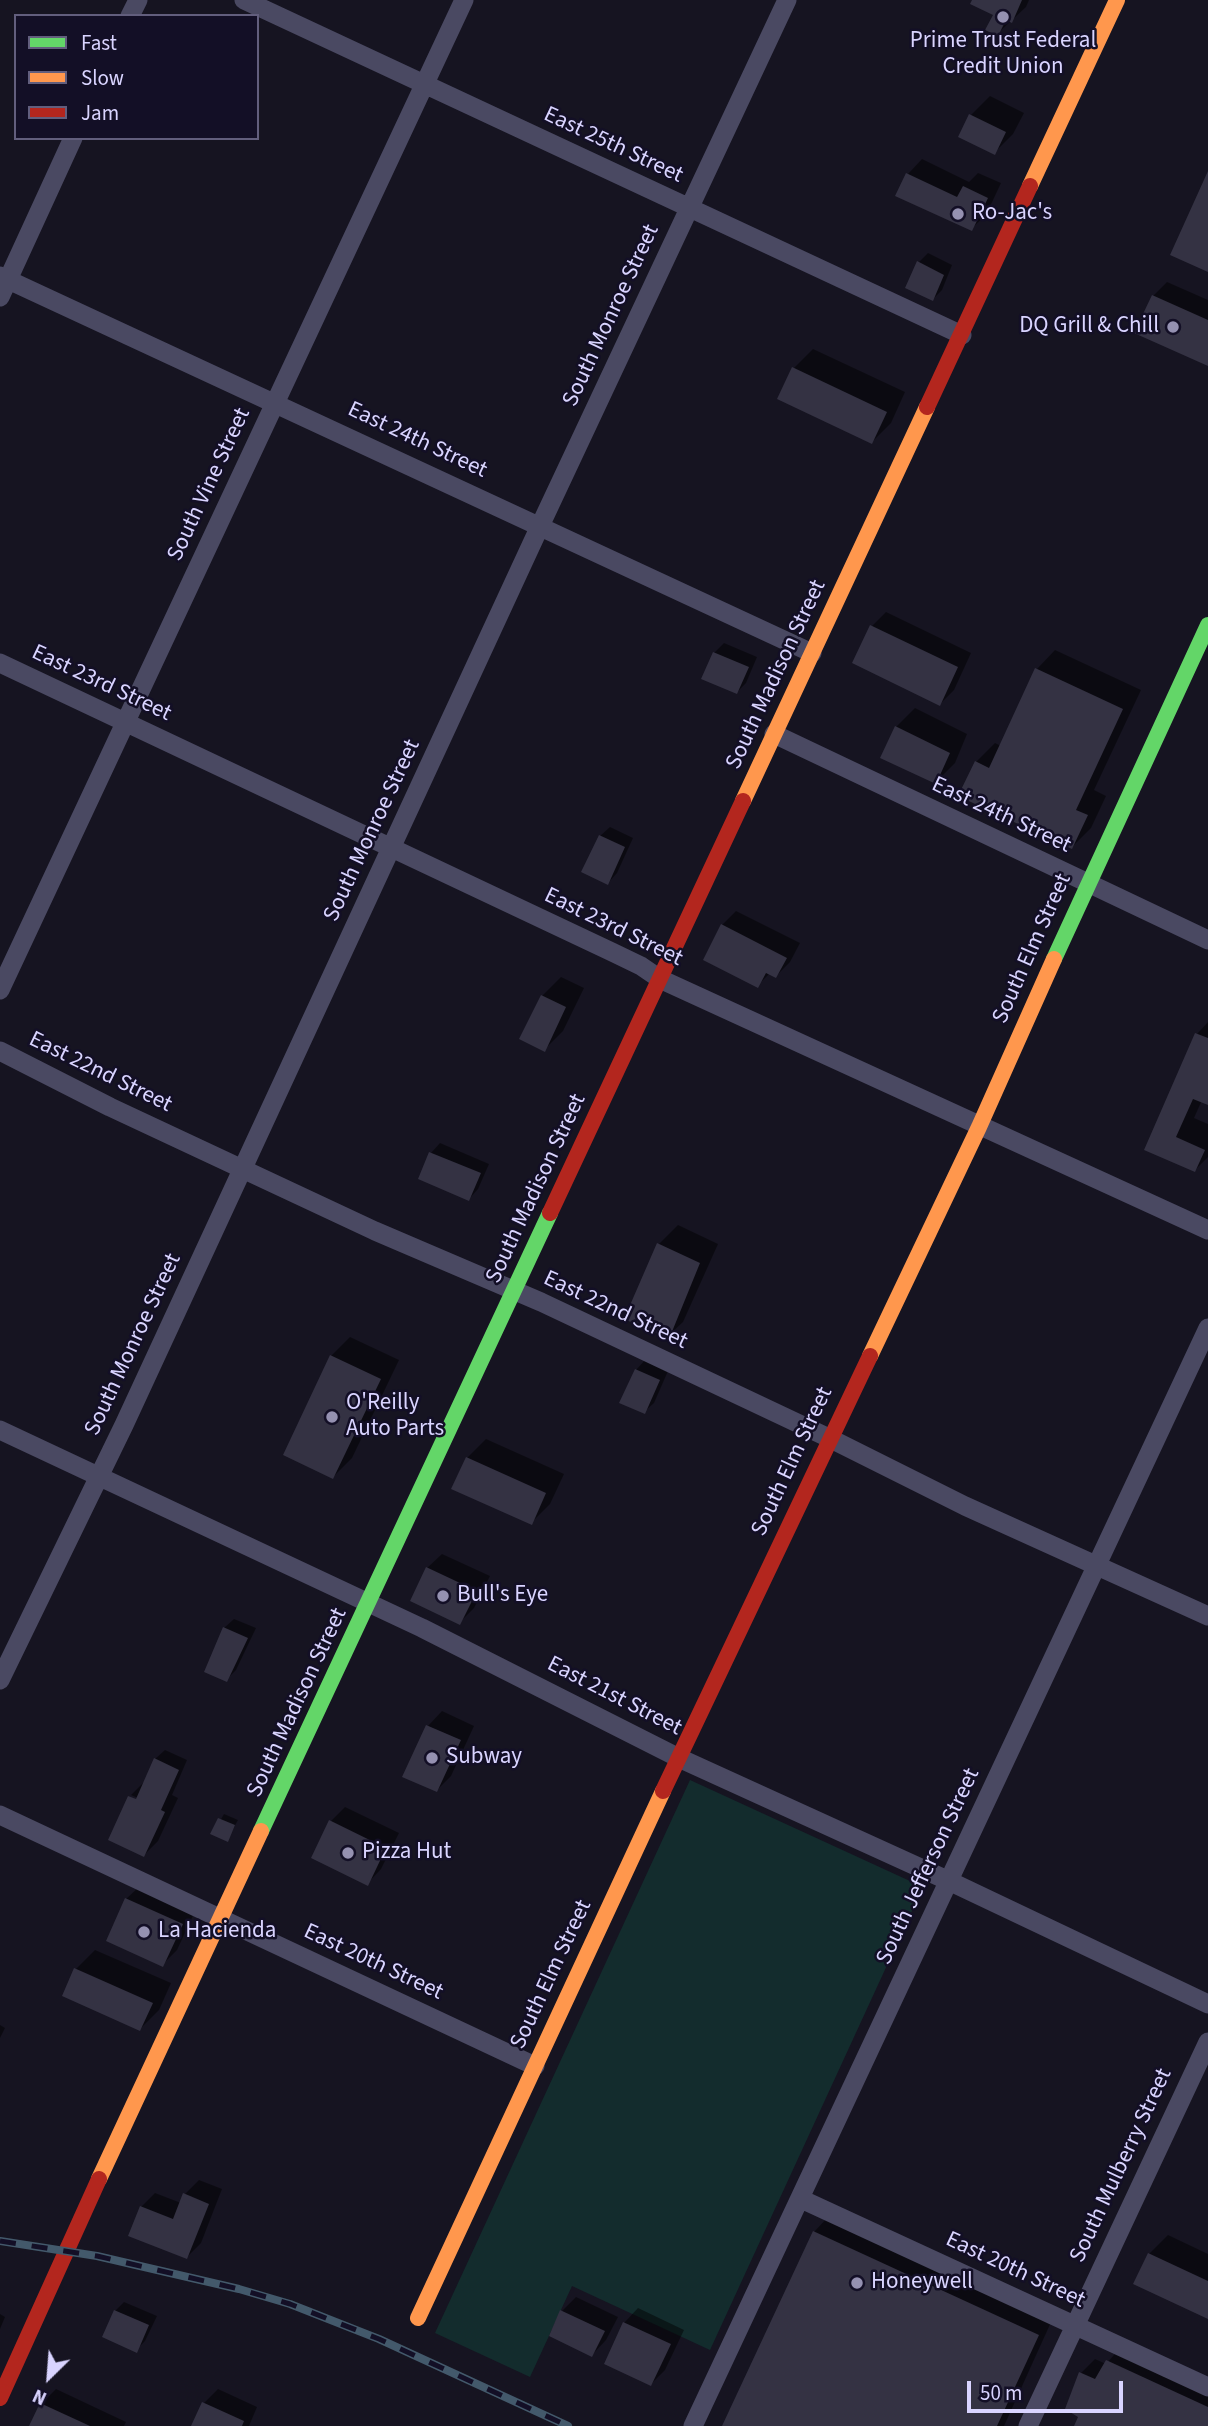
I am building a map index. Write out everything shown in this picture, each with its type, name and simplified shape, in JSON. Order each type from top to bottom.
[{"type":"main road","name":"South Madison Street","points":[[0,2398],[66,2250],[1117,0]]},
{"type":"main road","name":"South Elm Street","points":[[418,2318],[829,1438],[979,1127],[1087,884],[1208,625]]},
{"type":"street","name":"East 25th Street","points":[[244,0],[962,335]]},
{"type":"street","name":"South Vine Street","points":[[0,990],[464,0]]},
{"type":"street","name":"South Monroe Street","points":[[0,1680],[244,1168],[540,526],[787,0]]},
{"type":"street","points":[[3,284],[72,140]]},
{"type":"street","name":"East 24th Street","points":[[3,284],[275,402],[812,653]]},
{"type":"street","name":"East 23rd Street","points":[[0,663],[641,966],[660,979],[1208,1230]]},
{"type":"street","name":"East 24th Street","points":[[774,734],[1208,940]]},
{"type":"street","name":"East 22nd Street","points":[[0,1051],[110,1107],[375,1231],[541,1302],[829,1438],[965,1506],[1208,1616]]},
{"type":"street","name":"South Jefferson Street","points":[[693,2426],[1208,1328]]},
{"type":"street","name":"East 21st Street","points":[[0,1430],[370,1603],[679,1758],[949,1881],[1208,2004]]},
{"type":"street","name":"East 20th Street","points":[[0,1815],[535,2066]]},
{"type":"street","name":"South Mulberry Street","points":[[1028,2426],[1208,2042]]},
{"type":"street","name":"East 20th Street","points":[[801,2199],[1208,2387]]},
{"type":"green space","points":[[690,1780],[923,1887],[710,2350],[572,2286],[530,2377],[435,2333]]},
{"type":"building","name":"Prime Trust Federal Credit Union","points":[[972,0],[1022,0],[1012,23],[1006,20],[998,36],[985,30],[993,15],[970,4]]},
{"type":"building","points":[[969,114],[1006,132],[995,155],[958,137]]},
{"type":"building","points":[[1208,171],[1208,272],[1170,255]]},
{"type":"building","name":"Ro-Jac's","points":[[906,173],[957,197],[963,186],[988,198],[972,231],[895,196]]},
{"type":"building","points":[[917,261],[944,275],[933,301],[905,288]]},
{"type":"building","name":"DQ Grill & Chill","points":[[1152,295],[1208,320],[1208,366],[1134,333]]},
{"type":"building","points":[[792,367],[887,412],[872,444],[777,399]]},
{"type":"building","points":[[870,625],[958,667],[940,706],[852,663]]},
{"type":"building","points":[[713,652],[749,667],[737,694],[701,679]]},
{"type":"building","points":[[1035,668],[1123,709],[1076,810],[1088,815],[1072,849],[958,796],[975,761],[989,768]]},
{"type":"building","points":[[895,726],[950,753],[936,784],[880,758]]},
{"type":"building","points":[[599,835],[625,847],[608,885],[581,872]]},
{"type":"building","points":[[721,924],[787,958],[776,978],[766,973],[758,988],[703,960]]},
{"type":"building","points":[[541,995],[566,1007],[545,1052],[519,1039]]},
{"type":"building","points":[[1195,1033],[1208,1038],[1208,1105],[1193,1099],[1176,1137],[1205,1150],[1195,1172],[1144,1150]]},
{"type":"building","points":[[429,1152],[481,1173],[469,1201],[418,1179]]},
{"type":"building","points":[[657,1243],[700,1263],[669,1339],[624,1319]]},
{"type":"building","name":"O'Reilly Auto Parts","points":[[330,1355],[381,1379],[333,1479],[283,1455]]},
{"type":"building","points":[[635,1369],[660,1380],[645,1414],[619,1403]]},
{"type":"building","points":[[466,1457],[546,1493],[532,1525],[451,1489]]},
{"type":"building","name":"Bull's Eye","points":[[426,1567],[477,1591],[460,1625],[410,1601]]},
{"type":"building","points":[[223,1627],[248,1638],[227,1682],[204,1672]]},
{"type":"building","name":"Subway","points":[[426,1725],[461,1740],[437,1792],[402,1777]]},
{"type":"building","points":[[154,1758],[179,1770],[161,1810],[165,1812],[144,1857],[108,1840],[128,1796],[136,1799]]},
{"type":"building","points":[[218,1818],[235,1825],[228,1842],[210,1834]]},
{"type":"building","name":"Pizza Hut","points":[[329,1820],[386,1848],[368,1886],[311,1858]]},
{"type":"building","name":"La Hacienda","points":[[125,1898],[183,1924],[163,1967],[106,1941]]},
{"type":"building","points":[[74,1968],[153,2003],[140,2031],[62,1996]]},
{"type":"building","points":[[183,2193],[209,2204],[187,2259],[128,2236],[140,2206],[173,2219]]},
{"type":"building","name":"Honeywell","points":[[813,2231],[1039,2335],[997,2426],[722,2426]]},
{"type":"building","points":[[1148,2253],[1208,2281],[1208,2319],[1133,2284]]},
{"type":"building","points":[[114,2310],[149,2325],[137,2353],[102,2337]]},
{"type":"building","points":[[560,2310],[605,2331],[592,2357],[549,2336]]},
{"type":"building","points":[[623,2322],[671,2344],[651,2386],[604,2364]]},
{"type":"building","points":[[1106,2360],[1208,2407],[1208,2426],[1074,2426],[1078,2417],[1065,2409],[1079,2372],[1095,2379]]},
{"type":"building","points":[[202,2402],[244,2421],[242,2426],[191,2426]]},
{"type":"building","points":[[40,2403],[90,2426],[29,2426]]},
{"type":"railway","points":[[0,2241],[97,2256],[239,2289],[290,2304],[379,2339],[568,2426]]},
{"type":"traffic: fast","points":[[1054,959],[1208,625]]},
{"type":"traffic: fast","points":[[261,1831],[550,1213]]},
{"type":"traffic: slow","points":[[1030,186],[1117,0]]},
{"type":"traffic: slow","points":[[743,801],[927,407]]},
{"type":"traffic: slow","points":[[870,1356],[979,1127],[1054,959]]},
{"type":"traffic: slow","points":[[418,2318],[663,1791]]},
{"type":"traffic: slow","points":[[99,2179],[261,1831]]},
{"type":"traffic: jam","points":[[927,407],[1030,186]]},
{"type":"traffic: jam","points":[[550,1213],[743,801]]},
{"type":"traffic: jam","points":[[663,1791],[870,1356]]},
{"type":"traffic: jam","points":[[0,2398],[99,2179]]},
{"type":"place","name":"Prime Trust Federal Credit Union","points":[[1003,17]]},
{"type":"place","name":"Ro-Jac's","points":[[958,214]]},
{"type":"place","name":"DQ Grill & Chill","points":[[1173,327]]},
{"type":"place","name":"O'Reilly Auto Parts","points":[[332,1417]]},
{"type":"place","name":"Bull's Eye","points":[[443,1596]]},
{"type":"place","name":"Subway","points":[[432,1758]]},
{"type":"place","name":"Pizza Hut","points":[[348,1853]]},
{"type":"place","name":"La Hacienda","points":[[144,1932]]},
{"type":"place","name":"Honeywell","points":[[857,2283]]}]
